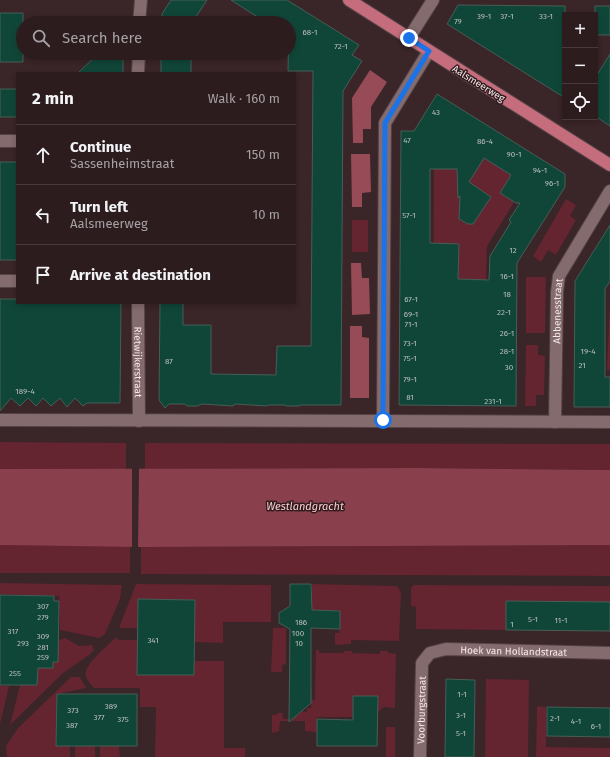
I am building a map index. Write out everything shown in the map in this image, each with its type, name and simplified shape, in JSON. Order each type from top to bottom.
[{"type":"main road","name":"Aalsmeerweg","points":[[349,0],[610,165]]},
{"type":"street","points":[[140,16],[142,0]]},
{"type":"street","points":[[409,38],[433,0]]},
{"type":"street","points":[[383,420],[385,123],[429,51]]},
{"type":"street","points":[[138,72],[139,60]]},
{"type":"street","points":[[0,141],[16,141]]},
{"type":"street","name":"Abbenesstraat","points":[[555,422],[557,292],[559,276],[610,191]]},
{"type":"street","points":[[0,281],[16,281]]},
{"type":"street","name":"Rietwijkerstraat","points":[[138,304],[139,421]]},
{"type":"street","points":[[0,420],[383,420],[610,422]]},
{"type":"street","name":"Hoek van Hollandstraat","points":[[422,662],[430,653],[446,650],[610,653]]},
{"type":"street","name":"Voorburgstraat","points":[[420,757],[422,662]]},
{"type":"shaded area","points":[[370,70],[387,82],[371,107],[371,129],[363,129],[363,143],[353,143],[352,98]]},
{"type":"shaded area","points":[[440,132],[527,181],[487,246],[483,368],[433,368],[434,143]]},
{"type":"shaded area","points":[[351,154],[370,154],[371,192],[362,193],[362,207],[352,207]]},
{"type":"shaded area","points":[[566,199],[576,205],[570,216],[576,220],[556,255],[548,250],[541,262],[533,256]]},
{"type":"shaded area","points":[[352,220],[368,220],[368,252],[352,252]]},
{"type":"shaded area","points":[[351,263],[361,263],[362,278],[369,278],[370,314],[352,315]]},
{"type":"shaded area","points":[[526,277],[546,277],[545,333],[526,333]]},
{"type":"shaded area","points":[[610,298],[610,370],[607,370]]},
{"type":"shaded area","points":[[350,326],[362,326],[362,337],[369,338],[369,398],[350,398]]},
{"type":"shaded area","points":[[526,345],[538,345],[538,355],[545,356],[544,395],[536,395],[536,406],[525,406]]},
{"type":"shaded area","points":[[0,442],[126,443],[126,469],[0,469]]},
{"type":"shaded area","points":[[145,443],[610,444],[610,470],[418,468],[145,469]]},
{"type":"shaded area","points":[[0,545],[130,546],[130,573],[0,573]]},
{"type":"shaded area","points":[[610,545],[610,576],[141,574],[141,547]]},
{"type":"shaded area","points":[[0,583],[122,585],[120,599],[105,634],[99,638],[60,630],[59,596],[0,594]]},
{"type":"shaded area","points":[[136,584],[271,585],[271,622],[223,622],[223,643],[195,642],[195,600],[138,599],[137,628],[119,628]]},
{"type":"shaded area","points":[[312,584],[397,586],[401,592],[399,641],[351,640],[351,644],[335,645],[335,633],[339,633],[340,629],[340,610],[312,610]]},
{"type":"shaded area","points":[[414,585],[610,586],[610,602],[507,601],[506,630],[416,629],[416,607],[411,606],[411,588]]},
{"type":"shaded area","points":[[273,628],[286,628],[286,664],[282,665],[282,672],[271,672]]},
{"type":"shaded area","points":[[116,637],[118,640],[137,640],[137,675],[194,675],[194,661],[224,661],[224,748],[245,748],[245,757],[155,757],[156,707],[140,707],[140,688],[94,688],[86,677],[86,672],[92,661]]},
{"type":"shaded area","points":[[65,638],[79,646],[92,645],[94,650],[63,673],[10,725],[20,685],[38,667],[59,640]]},
{"type":"shaded area","points":[[316,650],[319,650],[319,653],[343,653],[344,651],[352,651],[352,653],[380,654],[380,651],[388,651],[388,653],[396,654],[395,708],[384,707],[378,712],[378,696],[353,696],[354,717],[317,717],[317,732],[305,731],[305,721],[281,721],[279,731],[272,733],[272,715],[283,713],[282,716],[284,719],[292,719],[303,708],[303,712],[307,712],[307,708],[311,708],[311,688],[312,700],[315,700]]},
{"type":"shaded area","points":[[71,677],[80,677],[86,688],[57,694],[56,746],[70,746],[70,757],[7,757],[6,746],[18,728]]},
{"type":"shaded area","points":[[486,679],[529,680],[528,757],[485,757]]},
{"type":"shaded area","points":[[0,686],[9,686],[0,724]]},
{"type":"shaded area","points":[[537,706],[546,707],[546,747],[610,748],[610,757],[536,757]]},
{"type":"shaded area","points":[[386,727],[395,727],[395,757],[386,757]]},
{"type":"shaded area","points":[[75,746],[95,746],[95,757],[75,757]]},
{"type":"shaded area","points":[[100,746],[119,746],[120,757],[100,757]]},
{"type":"water","name":"Westlandgracht","points":[[418,468],[610,470],[610,545],[141,547],[0,545],[0,469]]},
{"type":"pier","points":[[132,467],[139,467],[138,549],[132,548]]},
{"type":"building","points":[[171,0],[207,0],[197,16],[162,16]]},
{"type":"building","points":[[231,0],[287,0],[359,45],[352,55],[362,61],[343,91],[341,405],[267,406],[235,404],[233,406],[202,404],[197,406],[187,406],[185,404],[169,404],[165,408],[159,400],[160,304],[183,304],[183,325],[211,325],[211,374],[276,375],[277,346],[311,346],[313,71],[288,71],[288,60],[296,60],[296,16],[256,16]]},
{"type":"building","points":[[458,5],[565,6],[565,12],[562,12],[562,96],[447,24]]},
{"type":"building","points":[[595,6],[610,6],[610,35],[598,35],[598,12],[595,12]]},
{"type":"building","points":[[0,13],[23,13],[23,16],[16,16],[16,60],[23,60],[23,62],[0,62]]},
{"type":"building","points":[[610,54],[610,126],[598,118],[598,73]]},
{"type":"building","points":[[92,60],[123,60],[123,72],[79,72]]},
{"type":"building","points":[[161,60],[191,60],[191,72],[161,72]]},
{"type":"building","points":[[0,89],[16,89],[16,117],[0,117]]},
{"type":"building","points":[[437,94],[565,174],[565,187],[517,263],[516,406],[399,405],[401,131],[414,131]],"holes":[[[484,158],[511,175],[500,193],[516,203],[520,203],[509,220],[511,222],[490,256],[489,280],[458,279],[459,244],[430,243],[430,169],[457,169],[458,198],[460,196],[459,219],[468,224],[473,224],[491,197],[469,182]]]},
{"type":"building","points":[[0,162],[16,162],[16,260],[0,260]]},
{"type":"building","points":[[610,225],[610,281],[605,289],[605,377],[610,377],[610,407],[574,407],[575,281]]},
{"type":"building","points":[[0,299],[16,299],[16,304],[121,304],[120,403],[87,403],[83,406],[75,398],[67,407],[60,398],[51,406],[43,398],[36,406],[28,398],[20,406],[11,398],[0,411]]},
{"type":"building","points":[[290,584],[311,584],[312,610],[340,611],[340,629],[311,628],[311,703],[289,722],[290,629],[279,623],[279,613],[290,606]]},
{"type":"building","points":[[0,595],[54,596],[54,601],[59,601],[58,662],[53,662],[53,668],[38,668],[37,685],[0,685]]},
{"type":"building","points":[[138,599],[195,600],[194,675],[137,675]]},
{"type":"building","points":[[506,601],[610,602],[610,631],[506,630]]},
{"type":"building","points":[[446,679],[475,680],[474,757],[445,757]]},
{"type":"building","points":[[57,694],[137,694],[137,746],[56,746]]},
{"type":"building","points":[[353,696],[378,696],[377,746],[317,746],[317,719],[353,720]]},
{"type":"building","points":[[547,707],[610,708],[610,737],[547,736]]},
{"type":"route","points":[[383,420],[385,123],[429,51],[409,38]]}]
